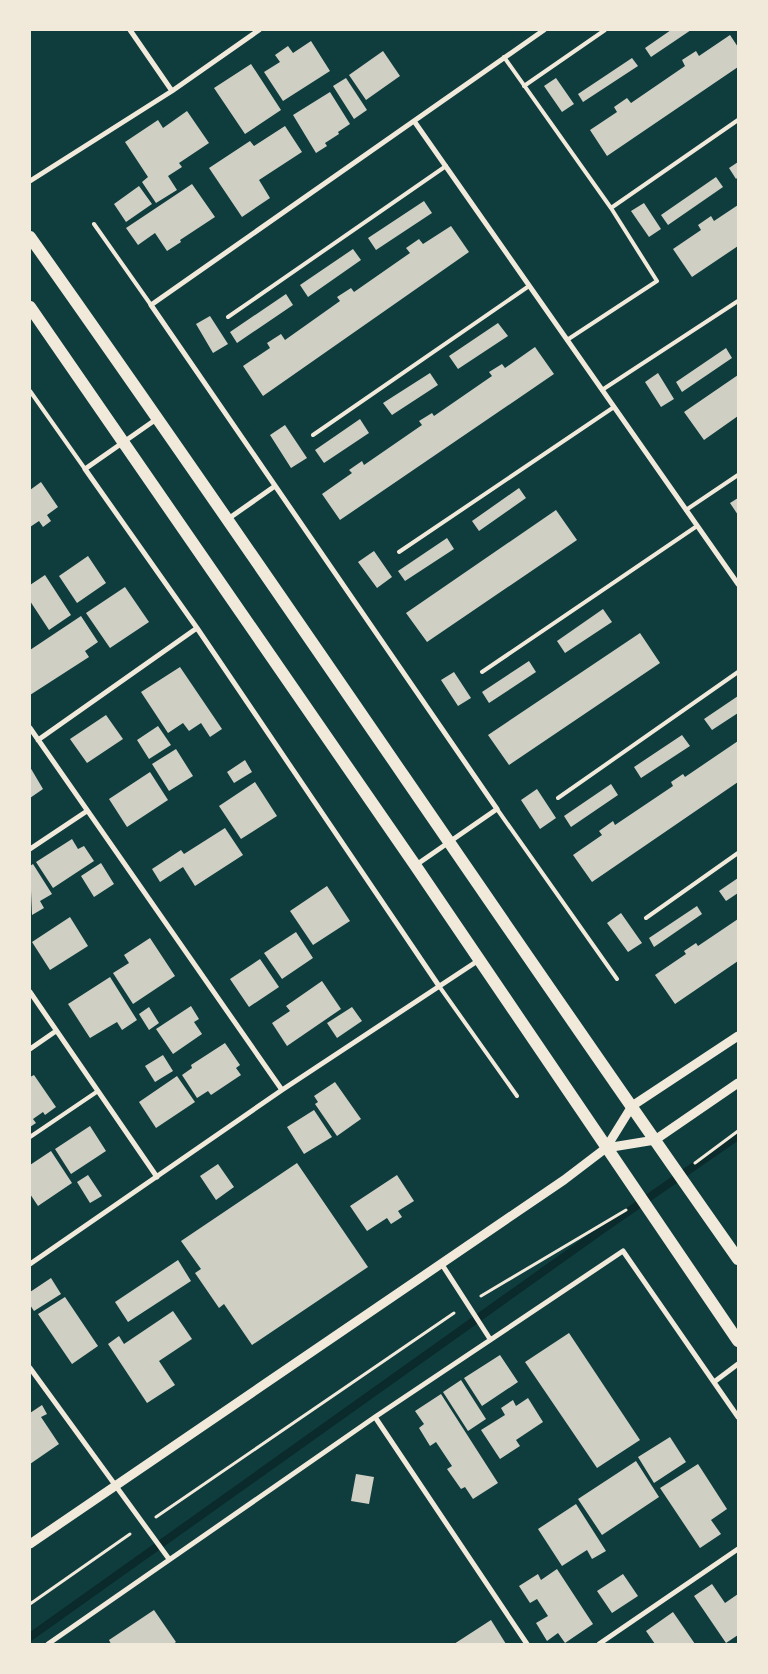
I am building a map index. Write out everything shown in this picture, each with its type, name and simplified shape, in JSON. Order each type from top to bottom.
[{"type":"main road","points":[[30,237],[159,418],[448,843],[738,1258]]},
{"type":"main road","points":[[30,307],[415,865],[738,1341]]},
{"type":"street","points":[[130,30],[172,91]]},
{"type":"street","points":[[30,181],[172,91],[259,30]]},
{"type":"street","points":[[415,865],[497,808],[151,305],[544,30]]},
{"type":"street","points":[[414,121],[738,584]]},
{"type":"street","points":[[159,418],[85,469],[197,628],[439,986]]},
{"type":"street","points":[[228,519],[275,486]]},
{"type":"street","points":[[38,740],[197,628]]},
{"type":"street","points":[[30,728],[282,1090]]},
{"type":"street","points":[[30,850],[87,811]]},
{"type":"street","points":[[30,1264],[282,1090],[479,960]]},
{"type":"street","points":[[30,992],[157,1176]]},
{"type":"street","points":[[30,1049],[56,1031]]},
{"type":"street","points":[[30,1544],[564,1180],[606,1148],[632,1106],[738,1036]]},
{"type":"street","points":[[606,1148],[655,1140],[738,1083]]},
{"type":"street","points":[[52,1643],[169,1559],[375,1417],[623,1251],[738,1417]]},
{"type":"street","points":[[441,1263],[490,1339]]},
{"type":"street","points":[[714,1382],[738,1364]]},
{"type":"street","points":[[30,1368],[143,1526],[169,1559]]},
{"type":"street","points":[[375,1417],[527,1644]]},
{"type":"street","points":[[599,1644],[738,1549]]},
{"type":"lane","points":[[524,86],[605,30]]},
{"type":"lane","points":[[504,57],[611,208],[657,281],[567,340]]},
{"type":"lane","points":[[611,208],[738,120]]},
{"type":"lane","points":[[228,317],[446,166]]},
{"type":"lane","points":[[94,224],[151,305]]},
{"type":"lane","points":[[313,435],[529,286]]},
{"type":"lane","points":[[602,390],[738,301]]},
{"type":"lane","points":[[30,391],[85,469]]},
{"type":"lane","points":[[399,552],[614,406]]},
{"type":"lane","points":[[686,510],[738,475]]},
{"type":"lane","points":[[482,672],[697,526]]},
{"type":"lane","points":[[558,798],[738,672]]},
{"type":"lane","points":[[497,808],[617,979]]},
{"type":"lane","points":[[646,918],[738,853]]},
{"type":"lane","points":[[439,986],[516,1096]]},
{"type":"lane","points":[[30,1137],[98,1091]]},
{"type":"path","points":[[30,1604],[468,1304],[643,1200]]},
{"type":"building","points":[[671,30],[691,30],[651,57],[645,48]]},
{"type":"building","points":[[730,35],[738,47],[738,67],[607,156],[590,130],[617,112],[614,107],[627,98],[631,103],[685,66],[682,60],[696,51],[699,56]]},
{"type":"building","points":[[311,41],[330,71],[283,101],[264,72],[280,62],[275,55],[288,46],[293,53]]},
{"type":"building","points":[[383,51],[400,76],[366,100],[349,75]]},
{"type":"building","points":[[632,58],[638,66],[583,102],[578,94]]},
{"type":"building","points":[[251,64],[281,110],[245,134],[214,88]]},
{"type":"building","points":[[346,78],[367,110],[354,119],[333,86]]},
{"type":"building","points":[[556,78],[574,104],[562,112],[544,86]]},
{"type":"building","points":[[330,92],[350,124],[325,143],[327,146],[316,153],[293,115]]},
{"type":"building","points":[[187,111],[209,143],[179,163],[182,167],[168,176],[177,190],[156,203],[142,182],[148,177],[125,142],[158,120],[163,128]]},
{"type":"building","points":[[285,126],[302,152],[259,180],[270,198],[242,217],[209,168],[250,141],[254,146]]},
{"type":"building","points":[[738,162],[738,177],[736,179],[729,168]]},
{"type":"building","points":[[716,177],[723,187],[668,225],[661,215]]},
{"type":"building","points":[[192,184],[215,217],[167,251],[155,233],[138,245],[126,228]]},
{"type":"building","points":[[139,186],[152,204],[126,222],[114,204]]},
{"type":"building","points":[[424,201],[432,213],[376,250],[368,238]]},
{"type":"building","points":[[644,203],[661,229],[649,237],[631,211]]},
{"type":"building","points":[[738,205],[738,246],[692,277],[673,249],[701,230],[698,225],[711,216],[714,221]]},
{"type":"building","points":[[451,226],[469,252],[263,396],[243,366],[270,348],[267,343],[281,334],[285,340],[340,301],[337,297],[351,288],[354,292],[410,253],[406,248],[419,239],[423,244]]},
{"type":"building","points":[[353,249],[361,260],[308,297],[300,285]]},
{"type":"building","points":[[286,294],[293,305],[237,343],[230,332]]},
{"type":"building","points":[[210,316],[228,344],[213,353],[196,324]]},
{"type":"building","points":[[498,323],[508,336],[458,369],[449,356]]},
{"type":"building","points":[[535,347],[554,374],[340,520],[322,494],[352,473],[349,470],[362,461],[364,465],[422,425],[419,421],[432,413],[434,416],[492,376],[489,372],[502,364],[505,368]]},
{"type":"building","points":[[726,348],[732,358],[682,392],[676,382]]},
{"type":"building","points":[[430,373],[438,385],[392,415],[383,403]]},
{"type":"building","points":[[658,373],[674,399],[661,407],[645,382]]},
{"type":"building","points":[[738,375],[738,416],[704,440],[684,412]]},
{"type":"building","points":[[360,419],[369,433],[324,463],[315,450]]},
{"type":"building","points":[[285,425],[307,458],[291,468],[270,435]]},
{"type":"building","points":[[41,482],[58,507],[47,515],[51,521],[43,527],[39,521],[30,527],[30,490]]},
{"type":"building","points":[[519,488],[526,498],[479,531],[472,521]]},
{"type":"building","points":[[738,498],[738,515],[730,503]]},
{"type":"building","points":[[556,510],[577,540],[427,642],[406,613]]},
{"type":"building","points":[[447,538],[454,549],[405,581],[398,571]]},
{"type":"building","points":[[374,551],[392,577],[377,588],[358,562]]},
{"type":"building","points":[[88,556],[106,583],[77,603],[59,576]]},
{"type":"building","points":[[45,575],[71,615],[49,630],[30,601],[30,585]]},
{"type":"building","points":[[125,587],[149,622],[110,648],[86,613]]},
{"type":"building","points":[[603,609],[612,622],[565,653],[557,641]]},
{"type":"building","points":[[81,616],[98,642],[85,651],[89,657],[30,695],[30,650]]},
{"type":"building","points":[[640,633],[660,663],[509,765],[488,735]]},
{"type":"building","points":[[529,661],[536,672],[489,703],[482,692]]},
{"type":"building","points":[[180,667],[222,729],[210,737],[201,723],[189,731],[183,723],[168,733],[141,692]]},
{"type":"building","points":[[454,672],[471,698],[458,706],[441,680]]},
{"type":"building","points":[[738,696],[738,713],[712,730],[704,719]]},
{"type":"building","points":[[106,715],[123,739],[87,763],[70,739]]},
{"type":"building","points":[[158,726],[171,745],[149,759],[137,740]]},
{"type":"building","points":[[682,735],[690,746],[641,778],[634,767]]},
{"type":"building","points":[[738,741],[738,782],[592,882],[573,855],[602,835],[599,831],[613,821],[615,825],[673,786],[671,782],[683,774],[685,777]]},
{"type":"building","points":[[176,749],[193,776],[169,791],[152,764]]},
{"type":"building","points":[[245,760],[252,772],[234,783],[227,772]]},
{"type":"building","points":[[30,767],[43,789],[30,798]]},
{"type":"building","points":[[150,772],[168,800],[127,827],[109,799]]},
{"type":"building","points":[[255,782],[277,816],[241,839],[219,806]]},
{"type":"building","points":[[611,784],[618,795],[571,827],[564,816]]},
{"type":"building","points":[[537,789],[556,818],[540,829],[521,800]]},
{"type":"building","points":[[225,828],[243,855],[195,886],[183,867],[160,882],[152,869],[181,850],[184,854]]},
{"type":"building","points":[[72,839],[78,849],[84,846],[94,861],[53,888],[36,862]]},
{"type":"building","points":[[101,863],[114,884],[94,897],[81,876]]},
{"type":"building","points":[[33,864],[52,894],[40,901],[44,908],[32,915],[30,866]]},
{"type":"building","points":[[738,878],[738,893],[726,901],[719,891]]},
{"type":"building","points":[[327,886],[350,921],[313,945],[290,911]]},
{"type":"building","points":[[697,906],[702,914],[654,947],[649,938]]},
{"type":"building","points":[[621,913],[642,943],[628,952],[607,923]]},
{"type":"building","points":[[70,917],[88,946],[50,970],[32,942]]},
{"type":"building","points":[[738,919],[738,961],[675,1004],[655,975],[686,954],[684,951],[696,943],[698,946]]},
{"type":"building","points":[[296,932],[313,958],[282,979],[264,953]]},
{"type":"building","points":[[150,938],[175,976],[133,1004],[113,973],[129,963],[124,955]]},
{"type":"building","points":[[260,959],[279,987],[249,1007],[230,979]]},
{"type":"building","points":[[110,977],[137,1020],[122,1030],[117,1022],[90,1038],[68,1004]]},
{"type":"building","points":[[322,981],[341,1009],[287,1046],[272,1023],[290,1011],[286,1006]]},
{"type":"building","points":[[191,1006],[199,1019],[194,1022],[202,1034],[173,1054],[156,1029]]},
{"type":"building","points":[[149,1007],[159,1023],[149,1030],[139,1014]]},
{"type":"building","points":[[352,1007],[362,1021],[337,1038],[327,1023]]},
{"type":"building","points":[[225,1043],[240,1065],[236,1068],[241,1075],[211,1095],[208,1091],[197,1098],[182,1075],[192,1068],[191,1065]]},
{"type":"building","points":[[163,1055],[173,1071],[155,1082],[145,1066]]},
{"type":"building","points":[[34,1075],[56,1107],[45,1115],[43,1112],[33,1119],[36,1123],[30,1127],[30,1077]]},
{"type":"building","points":[[177,1076],[195,1102],[156,1128],[139,1102]]},
{"type":"building","points":[[335,1082],[361,1119],[337,1136],[315,1104],[318,1102],[314,1096]]},
{"type":"building","points":[[314,1110],[332,1137],[304,1154],[287,1127]]},
{"type":"building","points":[[90,1126],[106,1151],[71,1174],[55,1149]]},
{"type":"building","points":[[51,1151],[72,1183],[38,1206],[30,1194],[30,1165]]},
{"type":"building","points":[[297,1163],[368,1267],[252,1345],[224,1304],[219,1308],[195,1273],[201,1269],[181,1241]]},
{"type":"building","points":[[218,1164],[234,1187],[216,1200],[200,1176]]},
{"type":"building","points":[[88,1175],[102,1196],[90,1203],[77,1182]]},
{"type":"building","points":[[397,1175],[414,1201],[398,1211],[402,1217],[391,1224],[387,1218],[367,1231],[350,1206]]},
{"type":"building","points":[[178,1260],[191,1281],[128,1322],[115,1302]]},
{"type":"building","points":[[51,1278],[61,1294],[34,1311],[30,1305],[30,1292]]},
{"type":"building","points":[[65,1297],[98,1346],[72,1364],[38,1314]]},
{"type":"building","points":[[173,1311],[192,1339],[159,1361],[175,1385],[147,1403],[108,1344],[119,1336],[124,1344]]},
{"type":"building","points":[[569,1333],[640,1440],[597,1468],[525,1362]]},
{"type":"building","points":[[500,1355],[518,1382],[482,1406],[464,1378]]},
{"type":"building","points":[[461,1380],[486,1419],[468,1431],[443,1392]]},
{"type":"building","points":[[441,1394],[498,1483],[473,1499],[465,1487],[461,1489],[447,1469],[452,1466],[436,1442],[430,1446],[419,1428],[424,1424],[415,1411]]},
{"type":"building","points":[[528,1398],[543,1422],[516,1440],[520,1446],[500,1459],[481,1430],[505,1415],[501,1408],[513,1400],[516,1406]]},
{"type":"building","points":[[42,1405],[47,1414],[41,1417],[59,1444],[30,1464],[30,1413]]},
{"type":"building","points":[[670,1437],[686,1462],[654,1483],[638,1457]]},
{"type":"building","points":[[636,1461],[659,1497],[602,1535],[578,1499]]},
{"type":"building","points":[[698,1464],[727,1509],[711,1520],[721,1534],[700,1548],[660,1488]]},
{"type":"building","points":[[356,1474],[374,1477],[369,1504],[351,1501]]},
{"type":"building","points":[[576,1504],[606,1551],[592,1559],[587,1550],[562,1566],[538,1529]]},
{"type":"building","points":[[557,1569],[593,1624],[565,1643],[558,1633],[547,1641],[536,1623],[548,1616],[537,1599],[530,1603],[519,1586],[538,1574],[541,1580]]},
{"type":"building","points":[[623,1574],[638,1596],[612,1613],[597,1591]]},
{"type":"building","points":[[712,1584],[725,1603],[738,1594],[738,1635],[726,1643],[694,1596]]},
{"type":"building","points":[[154,1610],[176,1642],[173,1644],[111,1644],[109,1640]]},
{"type":"building","points":[[673,1612],[695,1644],[655,1644],[646,1631]]},
{"type":"building","points":[[491,1620],[506,1644],[454,1644]]},
{"type":"waterway","points":[[30,1637],[603,1229],[738,1136]]}]
